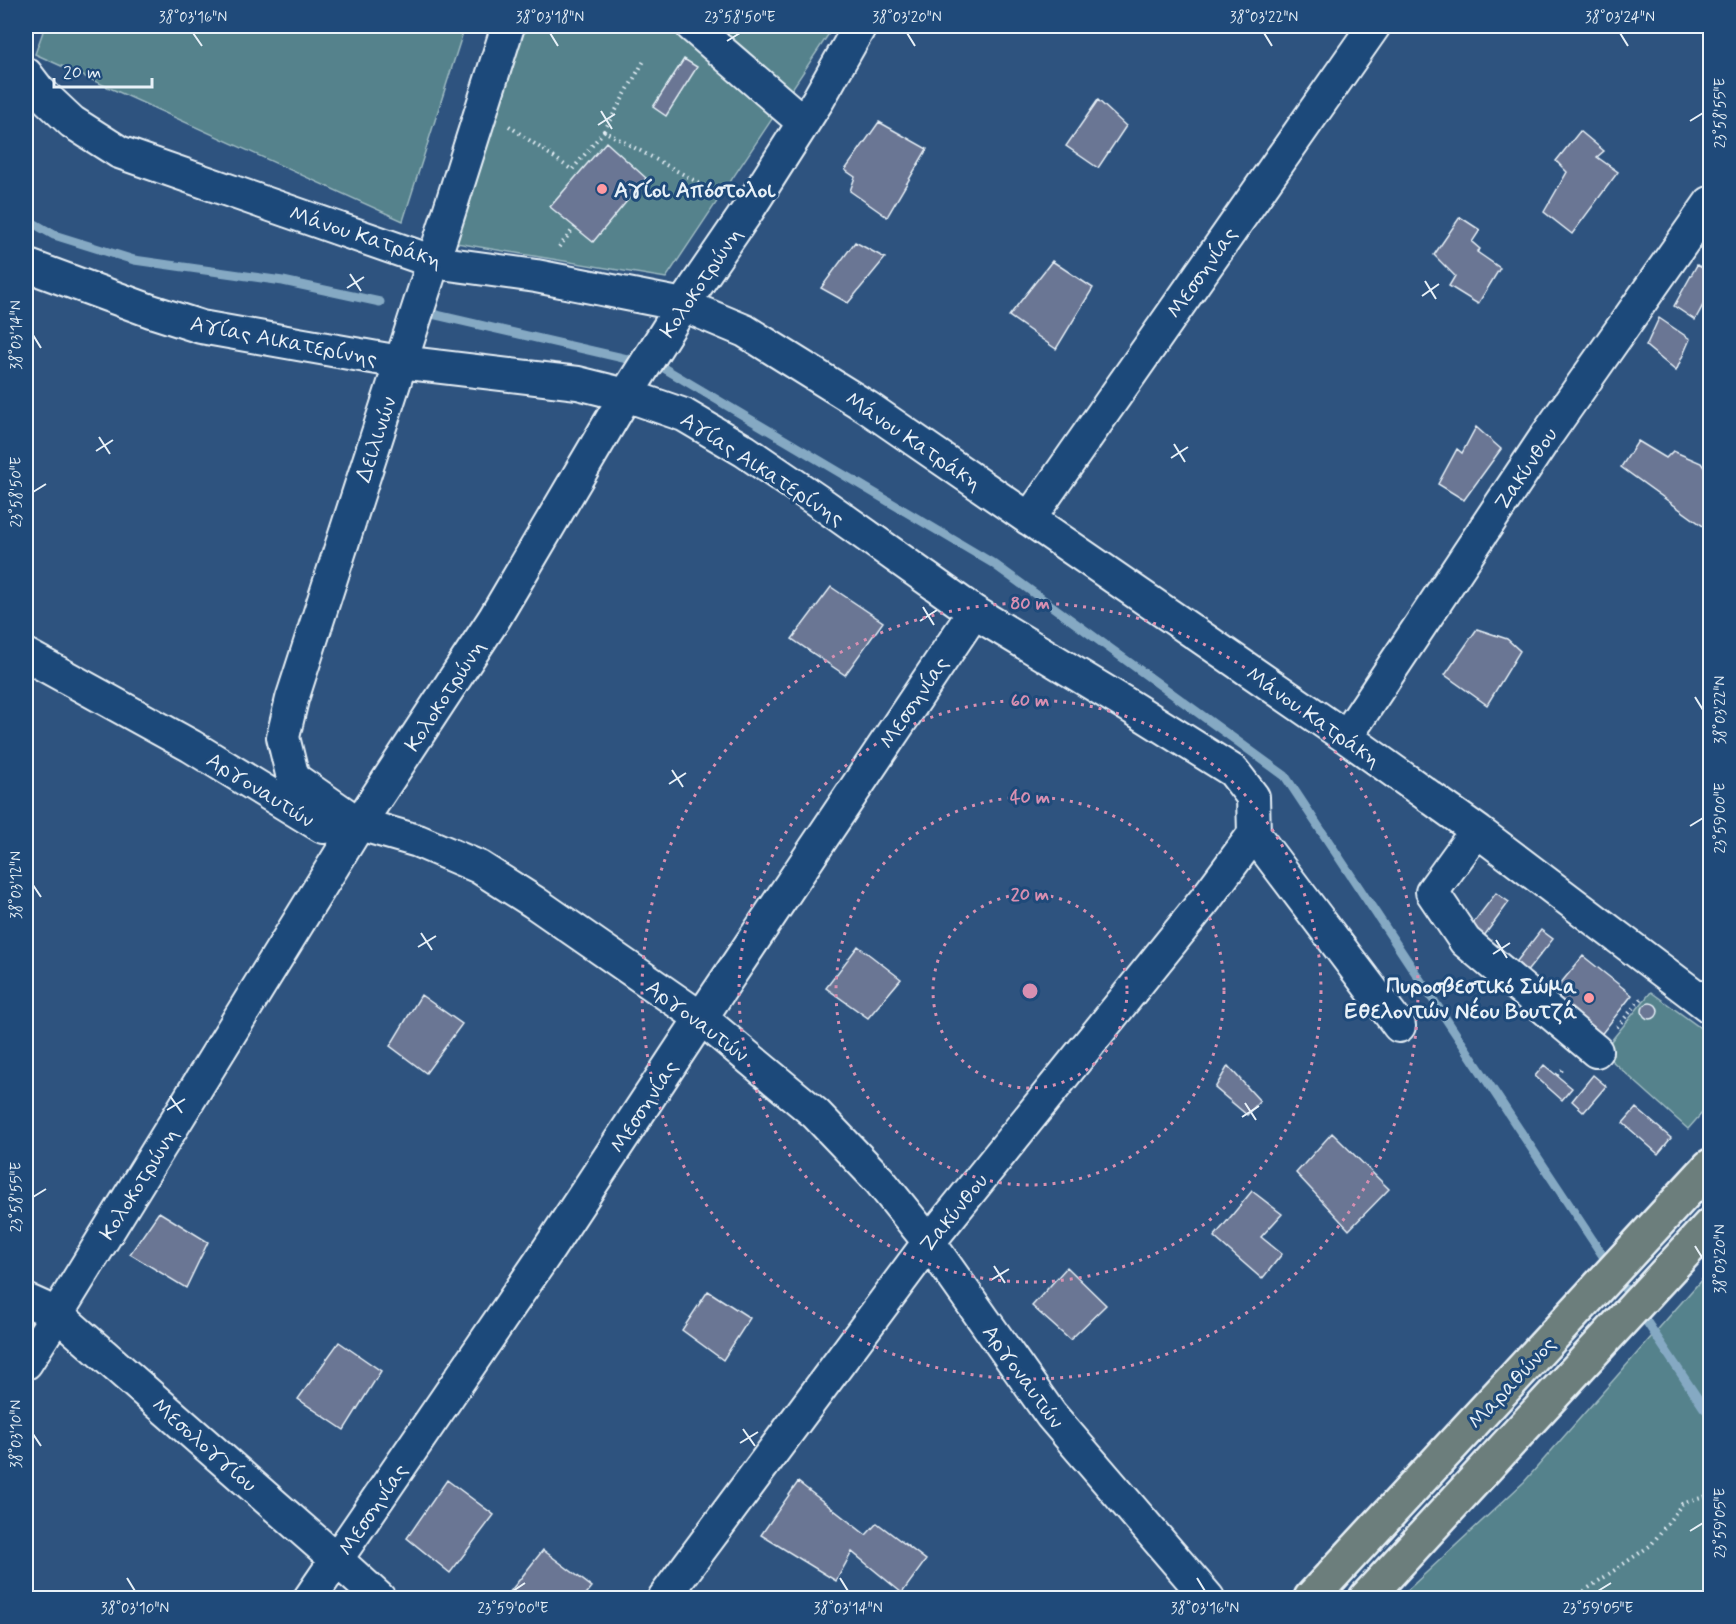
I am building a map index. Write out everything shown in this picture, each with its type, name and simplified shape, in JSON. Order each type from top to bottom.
[{"type":"main road","name":"Μαραθώνος","points":[[1311,1599],[1710,1166]]},
{"type":"main road","name":"Μαραθώνος","points":[[1366,1599],[1710,1225]]},
{"type":"street","name":"Δειλινών","points":[[359,824],[293,778],[283,737],[292,699],[508,26]]},
{"type":"street","points":[[692,26],[803,122]]},
{"type":"street","name":"Κολοκοτρώνη","points":[[26,1363],[359,824],[494,619],[629,390],[818,100],[860,26]]},
{"type":"street","name":"Μεσσηνίας","points":[[1029,519],[1374,26]]},
{"type":"street","name":"Μάνου Κατράκη","points":[[26,74],[39,91],[72,122],[120,152],[434,262],[536,276],[683,305],[745,331],[867,406],[1346,737],[1479,832],[1710,1007]]},
{"type":"street","name":"Ζακύνθου","points":[[1346,737],[1547,435],[1710,203]]},
{"type":"street","name":"Αγίας Αικατερίνης","points":[[26,265],[201,327],[400,362],[629,390],[684,415],[745,451],[974,612],[1233,771],[1253,797],[1254,834]]},
{"type":"street","name":"Μεσσηνίας","points":[[310,1599],[548,1250],[974,612]]},
{"type":"street","name":"Αργοναυτών","points":[[26,655],[191,746],[323,827],[359,824],[418,841],[479,867],[534,902],[701,1018],[816,1114],[879,1180],[928,1242],[1051,1415],[1208,1599]]},
{"type":"street","points":[[1479,832],[1466,845],[1432,892],[1465,941],[1596,1051]]},
{"type":"street","points":[[1254,834],[1399,1026]]},
{"type":"street","name":"Ζακύνθου","points":[[664,1599],[928,1242],[1205,900],[1254,834]]},
{"type":"street","name":"Μεσολογγίου","points":[[26,1300],[57,1314],[337,1560],[378,1599]]},
{"type":"path","points":[[482,108],[572,170],[604,131],[645,59]]},
{"type":"path","points":[[604,131],[748,210]]},
{"type":"path","points":[[1557,1076],[1564,1068],[1569,1072]]},
{"type":"path","points":[[1574,1599],[1651,1545],[1682,1504],[1710,1496]]},
{"type":"green space","points":[[45,26],[465,26],[403,221],[35,54]]},
{"type":"green space","points":[[524,26],[834,26],[666,278],[456,243]]},
{"type":"green space","points":[[1651,992],[1710,1035],[1710,1104],[1688,1129],[1602,1052]]},
{"type":"green space","points":[[1710,1270],[1710,1598],[1399,1598],[1524,1482]]},
{"type":"building","points":[[684,59],[697,67],[666,116],[653,107]]},
{"type":"building","points":[[1098,100],[1126,126],[1098,168],[1066,146]]},
{"type":"building","points":[[879,122],[927,149],[887,217],[850,191],[855,177],[845,170]]},
{"type":"building","points":[[1580,131],[1604,151],[1597,157],[1618,172],[1572,234],[1544,212],[1567,172],[1556,161]]},
{"type":"building","name":"Αγίοι Απόστολοι","points":[[606,142],[646,178],[593,242],[550,207]]},
{"type":"building","points":[[1460,217],[1480,230],[1472,242],[1480,249],[1477,252],[1500,268],[1478,304],[1449,286],[1455,276],[1434,255]]},
{"type":"building","points":[[855,242],[885,258],[848,303],[821,288]]},
{"type":"building","points":[[1052,261],[1093,288],[1056,349],[1009,316]]},
{"type":"building","points":[[1697,265],[1710,272],[1710,292],[1695,320],[1674,306]]},
{"type":"building","points":[[1659,318],[1690,339],[1676,371],[1646,346]]},
{"type":"building","points":[[1476,427],[1501,449],[1464,500],[1438,484],[1457,449],[1462,453]]},
{"type":"building","points":[[1638,441],[1666,458],[1673,451],[1701,463],[1710,476],[1710,531],[1621,467]]},
{"type":"building","points":[[831,587],[883,622],[845,675],[792,639]]},
{"type":"building","points":[[1477,629],[1507,639],[1520,651],[1487,705],[1445,675]]},
{"type":"building","points":[[1496,893],[1509,902],[1484,936],[1470,927]]},
{"type":"building","points":[[1541,930],[1553,939],[1525,974],[1514,965]]},
{"type":"building","points":[[858,946],[901,979],[868,1018],[826,988]]},
{"type":"building","name":"Πυροσβεστικό Σώμα Εθελοντών Νέου Βουτζά","points":[[1583,956],[1632,995],[1596,1041],[1546,1001]]},
{"type":"building","points":[[421,995],[462,1024],[426,1073],[390,1046]]},
{"type":"building","points":[[1650,1003],[1658,1011],[1650,1019],[1642,1011]]},
{"type":"building","points":[[1544,1065],[1572,1088],[1562,1100],[1535,1076]]},
{"type":"building","points":[[1228,1066],[1260,1101],[1247,1115],[1215,1088]]},
{"type":"building","points":[[1593,1075],[1606,1086],[1584,1112],[1572,1101]]},
{"type":"building","points":[[1636,1108],[1671,1138],[1658,1154],[1623,1123]]},
{"type":"building","points":[[1332,1133],[1389,1189],[1349,1230],[1296,1173]]},
{"type":"building","points":[[1252,1191],[1282,1214],[1261,1237],[1282,1254],[1262,1279],[1214,1237]]},
{"type":"building","points":[[159,1212],[208,1242],[186,1288],[130,1254]]},
{"type":"building","points":[[1067,1267],[1106,1305],[1070,1340],[1032,1306]]},
{"type":"building","points":[[708,1291],[750,1318],[723,1360],[682,1330]]},
{"type":"building","points":[[339,1342],[381,1371],[344,1430],[298,1399]]},
{"type":"building","points":[[447,1480],[494,1515],[450,1573],[407,1538]]},
{"type":"building","points":[[798,1482],[866,1535],[877,1523],[926,1560],[902,1593],[852,1552],[836,1581],[761,1535]]},
{"type":"building","points":[[543,1550],[592,1587],[583,1598],[557,1598],[553,1595],[550,1598],[505,1598]]},
{"type":"waterway","points":[[26,219],[54,235],[134,260],[283,281],[380,302]]},
{"type":"waterway","points":[[432,314],[662,367],[994,564],[1285,776],[1609,1265]]},
{"type":"waterway","points":[[1617,1277],[1704,1408],[1710,1413]]},
{"type":"place","name":"Αγίοι Απόστολοι","points":[[602,189]]},
{"type":"place","name":"Πυροσβεστικό Σώμα Εθελοντών Νέου Βουτζά","points":[[1589,998]]}]
